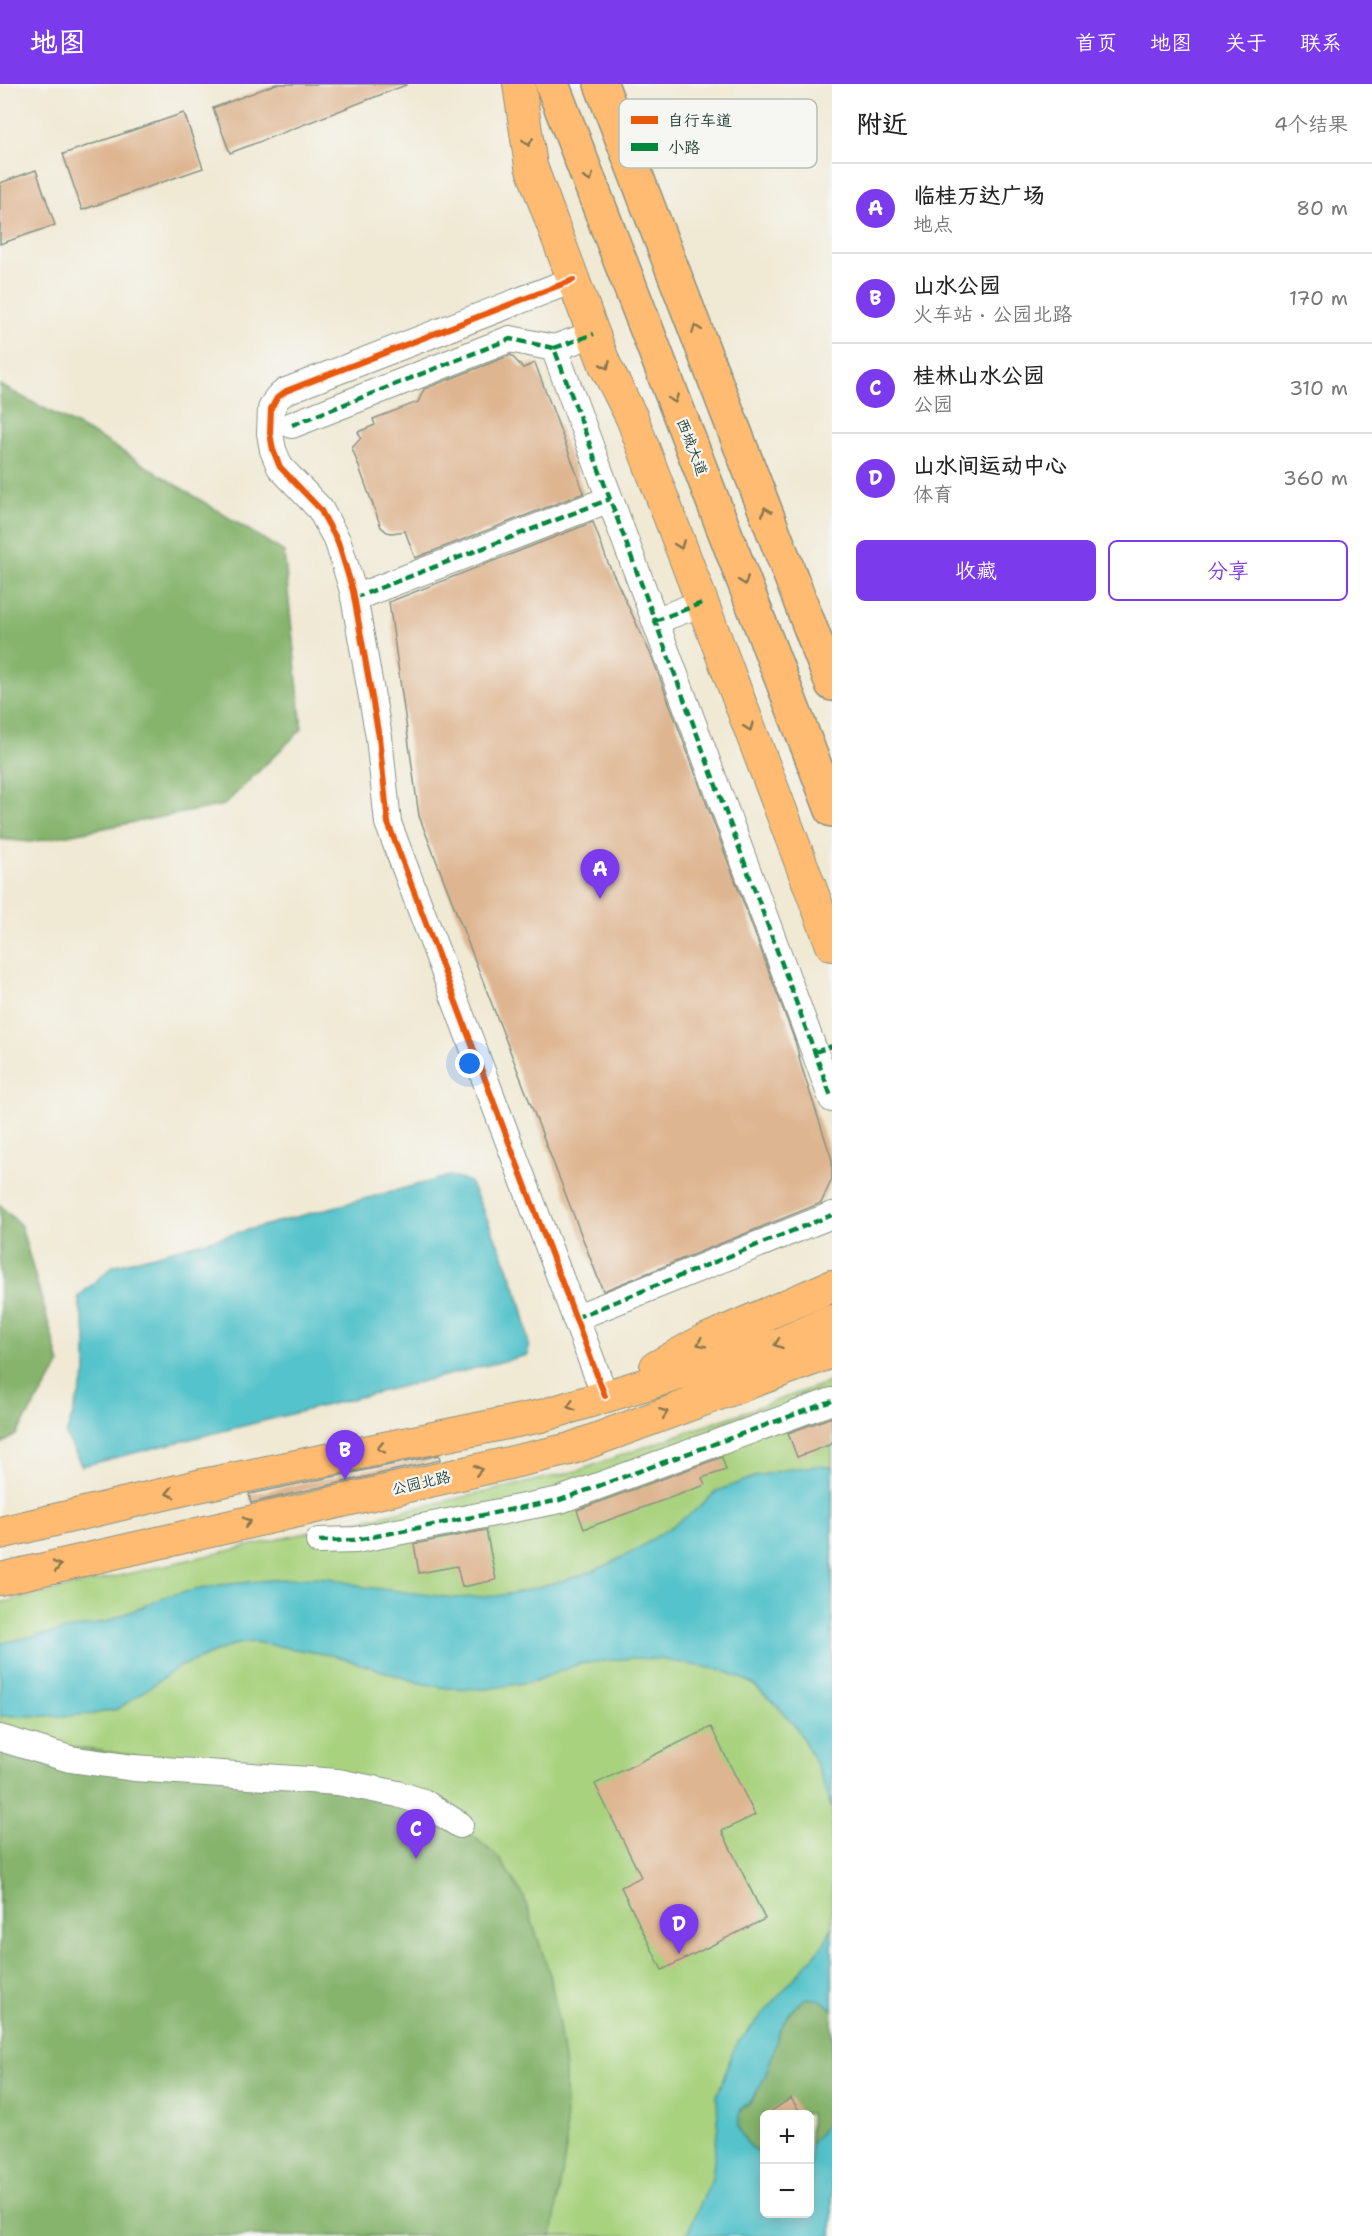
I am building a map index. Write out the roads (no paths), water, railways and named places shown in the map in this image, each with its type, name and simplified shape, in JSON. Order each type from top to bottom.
[{"type":"highway","name":"西城大道","points":[[552,84],[832,810]]},
{"type":"highway","points":[[601,84],[619,131]]},
{"type":"highway","points":[[633,168],[832,684]]},
{"type":"main road","points":[[519,84],[531,166],[605,365],[632,418],[832,945]]},
{"type":"main road","points":[[605,1396],[701,1342],[832,1286]]},
{"type":"main road","points":[[0,1533],[198,1486],[541,1416],[782,1343],[832,1321]]},
{"type":"main road","name":"公园北路","points":[[0,1579],[570,1449],[832,1352]]},
{"type":"street","points":[[573,280],[290,389],[277,398],[271,409],[269,421],[274,455],[284,472],[320,509],[333,531],[354,598],[379,737],[388,823],[605,1396]]},
{"type":"street","points":[[292,425],[510,339],[554,348],[594,334]]},
{"type":"street","points":[[554,348],[655,621],[823,1049],[832,1099]]},
{"type":"street","points":[[354,598],[610,499]]},
{"type":"street","points":[[655,621],[702,603]]},
{"type":"street","points":[[575,1318],[832,1215]]},
{"type":"street","points":[[319,1541],[356,1540],[498,1514],[560,1500],[832,1401]]},
{"type":"street","points":[[0,1738],[70,1759],[134,1768],[338,1782],[398,1794],[423,1802],[460,1825]]},
{"type":"water","points":[[450,1176],[470,1182],[498,1244],[517,1291],[527,1336],[528,1355],[82,1466],[66,1435],[86,1374],[86,1335],[78,1297],[113,1266]]},
{"type":"water","points":[[814,1466],[832,1467],[832,1810],[813,1758],[798,1730],[779,1708],[750,1682],[722,1670],[659,1659],[632,1658],[579,1664],[535,1681],[487,1689],[446,1688],[420,1683],[336,1656],[253,1642],[233,1645],[179,1667],[118,1709],[68,1716],[0,1716],[0,1643],[106,1622],[170,1595],[220,1585],[270,1580],[330,1578],[365,1587],[455,1598],[496,1596],[523,1591],[582,1575],[609,1564],[639,1548],[693,1512],[717,1491],[754,1477]]},
{"type":"water","points":[[832,1927],[832,2009],[821,2000],[806,1998],[790,2013],[780,2030],[765,2077],[759,2089],[741,2109],[739,2123],[747,2142],[760,2152],[760,2218],[814,2218],[814,2140],[832,2115],[832,2236],[686,2236],[712,2178],[718,2124],[717,2096],[735,2046],[824,1944]]},
{"type":"place","name":"临桂万达广场","points":[[600,899]]},
{"type":"place","name":"山水公园","points":[[345,1480]]},
{"type":"place","name":"桂林山水公园","points":[[416,1859]]},
{"type":"place","name":"山水间运动中心","points":[[679,1954]]}]
